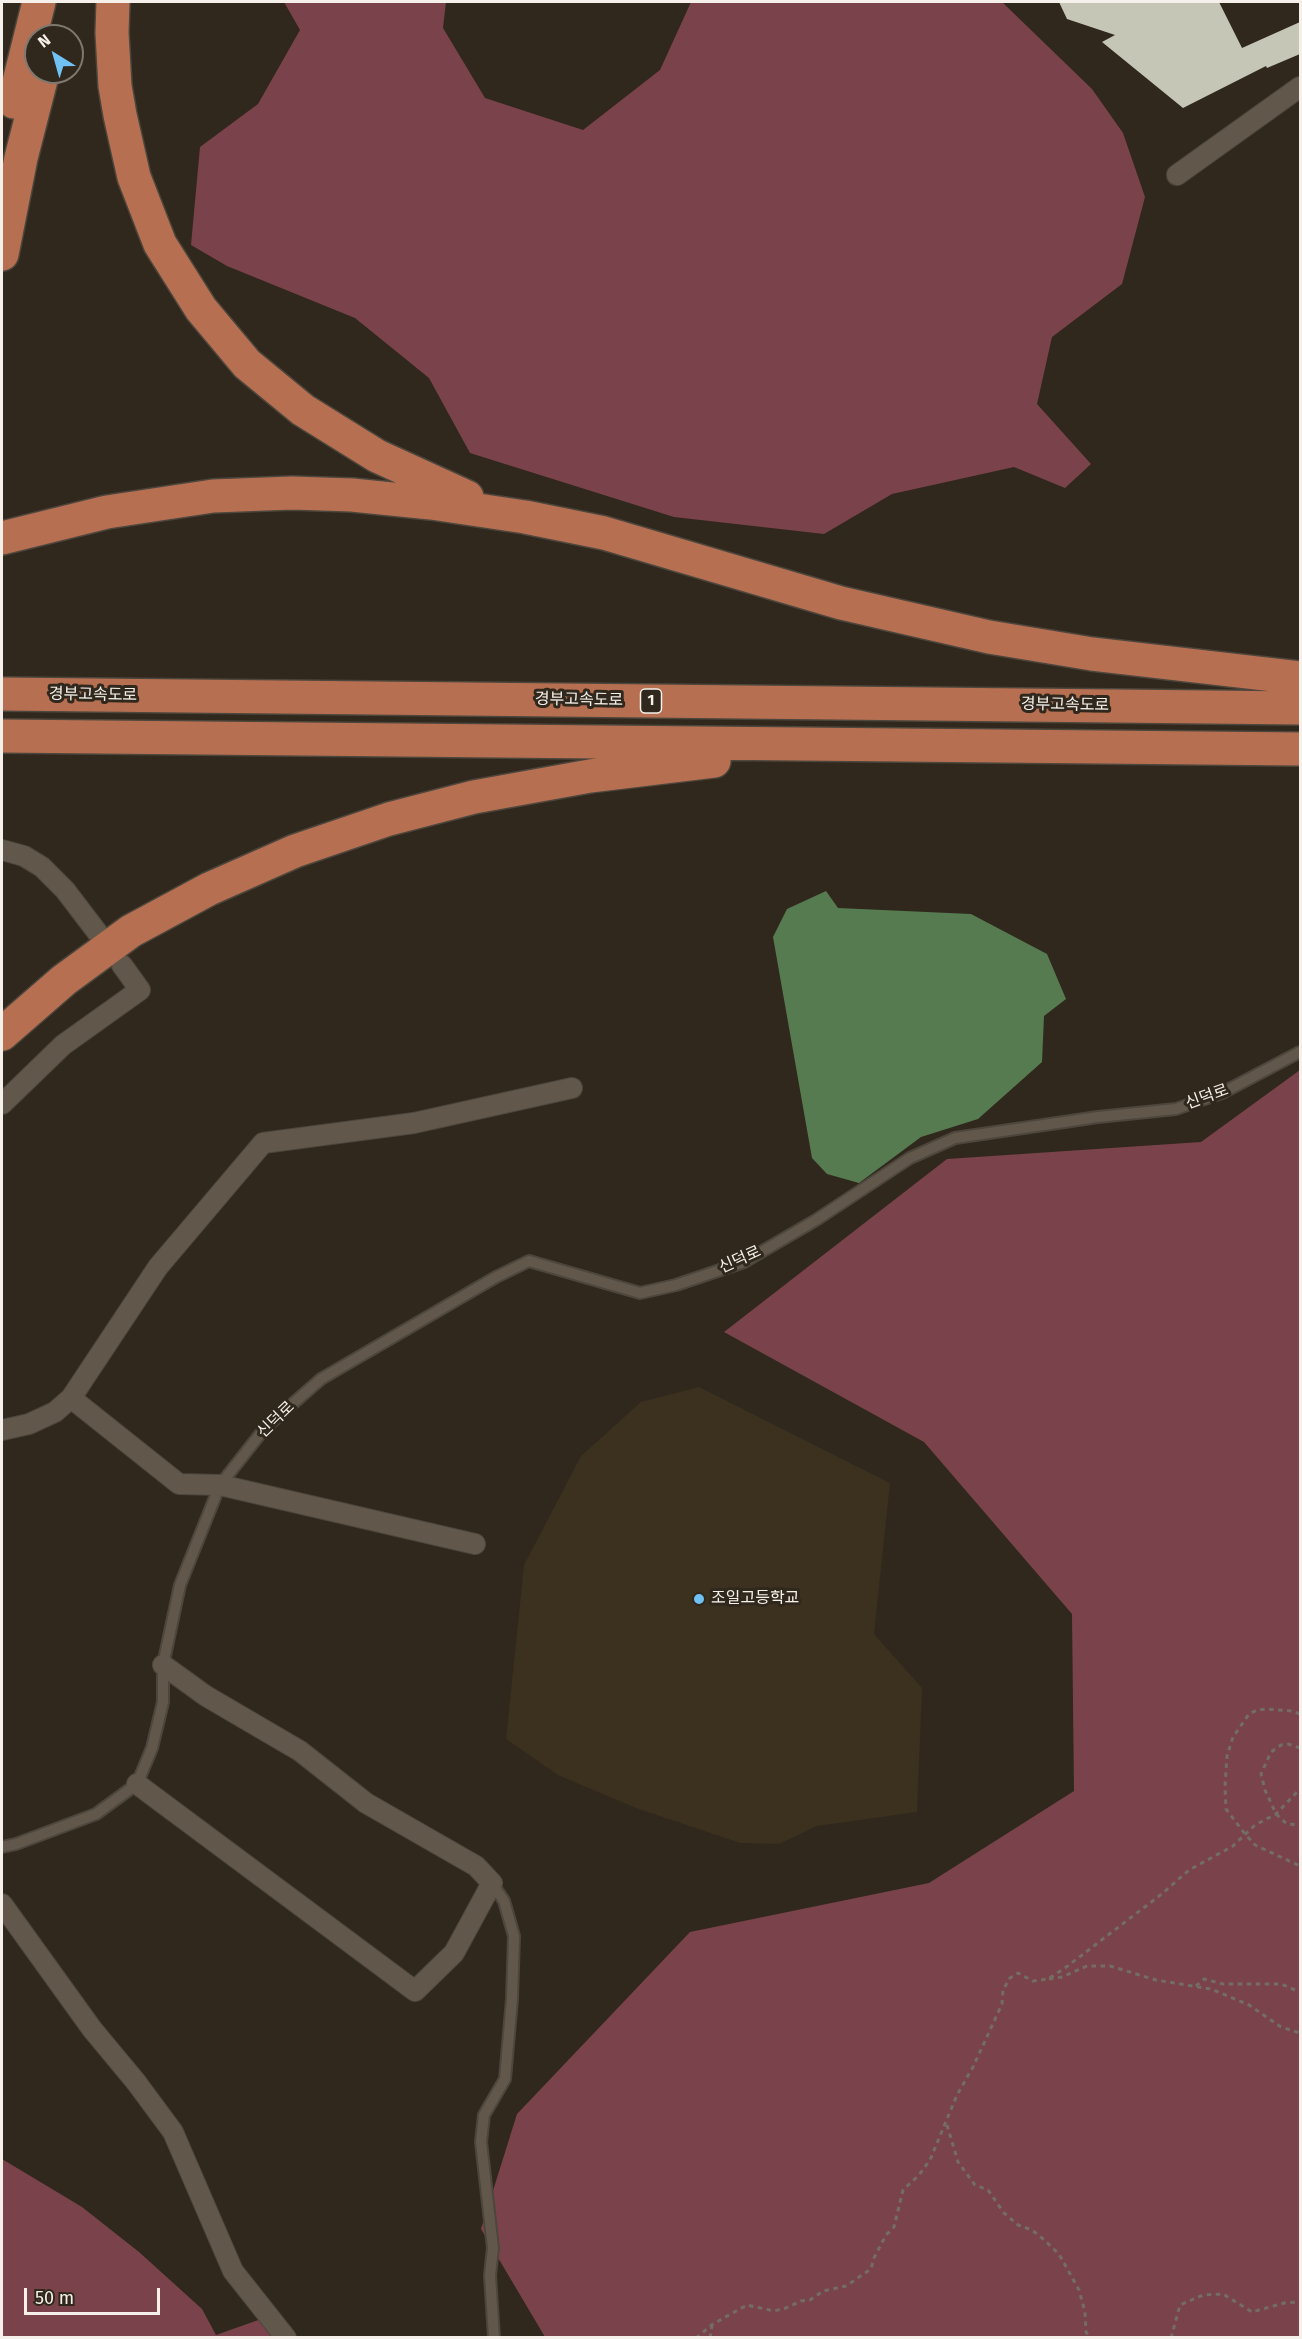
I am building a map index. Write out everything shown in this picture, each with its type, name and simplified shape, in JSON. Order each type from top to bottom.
[{"type":"highway","points":[[2,153],[39,2]]},
{"type":"highway","points":[[56,24],[62,2]]},
{"type":"highway","points":[[113,2],[112,33],[116,86],[126,146],[138,191],[156,235],[179,277],[224,338],[247,364],[280,393],[331,429],[377,456],[489,506],[650,545],[841,603],[968,633],[1092,654],[1300,678]]},
{"type":"highway","points":[[2,254],[21,158],[40,84]]},
{"type":"highway","points":[[2,538],[128,508],[213,496],[269,493],[384,498],[454,506],[549,522]]},
{"type":"highway","name":"경부고속도로","points":[[2,694],[1300,708]]},
{"type":"highway","points":[[2,736],[1300,749]]},
{"type":"highway","points":[[2,1034],[40,1000],[99,954],[165,911],[251,869],[379,822],[474,797],[590,776],[761,756],[908,745]]},
{"type":"street","points":[[1177,175],[1300,87]]},
{"type":"street","points":[[2,850],[24,856],[42,867],[65,890],[97,932]]},
{"type":"street","points":[[2,1104],[63,1045],[140,990],[122,965]]},
{"type":"street","points":[[2,1430],[28,1424],[55,1412],[71,1398],[158,1267],[263,1143],[414,1123],[572,1088]]},
{"type":"street","points":[[71,1398],[179,1484],[220,1485],[475,1544]]},
{"type":"street","points":[[137,1784],[415,1991],[454,1953],[492,1883],[477,1866],[366,1803],[300,1751],[206,1696],[163,1665]]},
{"type":"street","points":[[2,1904],[92,2029],[136,2082],[173,2132],[233,2271],[286,2337]]},
{"type":"lane","name":"신덕로","points":[[137,1784],[152,1748],[163,1702],[163,1665],[180,1586],[220,1485],[265,1428],[321,1379],[496,1277],[529,1261],[640,1293],[676,1285],[744,1262],[816,1220],[910,1158],[955,1138],[1098,1117],[1176,1109],[1222,1093],[1300,1052]]},
{"type":"lane","points":[[2,1847],[16,1844],[96,1814],[137,1784]]},
{"type":"lane","points":[[492,1883],[504,1901],[514,1936],[505,2079],[484,2115],[482,2142],[493,2248],[490,2275],[494,2337]]},
{"type":"path","points":[[1300,1714],[1292,1711],[1257,1710],[1249,1714],[1233,1737],[1227,1756],[1226,1809],[1255,1845],[1300,1866]]},
{"type":"path","points":[[1300,1748],[1288,1744],[1281,1745],[1271,1752],[1261,1774],[1265,1790],[1276,1814],[1287,1824],[1300,1825]]},
{"type":"path","points":[[1048,1979],[1128,1920],[1189,1870],[1233,1846],[1255,1825],[1276,1814],[1300,1793]]},
{"type":"path","points":[[696,2337],[713,2324],[747,2305],[774,2311],[810,2300],[823,2291],[846,2286],[871,2269],[886,2235],[894,2227],[903,2190],[919,2175],[930,2160],[947,2124],[957,2095],[973,2067],[1002,2004],[1003,1990],[1010,1978],[1018,1973],[1033,1981],[1062,1977],[1087,1966],[1110,1966],[1156,1980],[1211,1989],[1249,2005],[1281,2027],[1300,2033]]},
{"type":"path","points":[[1196,1986],[1204,1979],[1223,1984],[1281,1984],[1295,1990],[1300,1989]]},
{"type":"path","points":[[947,2124],[958,2162],[975,2185],[988,2190],[1004,2213],[1018,2225],[1037,2234],[1059,2254],[1079,2290],[1085,2312],[1086,2332],[1090,2337]]},
{"type":"path","points":[[1171,2337],[1180,2305],[1203,2295],[1223,2294],[1252,2312],[1284,2303],[1300,2302]]},
{"type":"path","points":[[710,2337],[713,2324]]},
{"type":"shaded area","points":[[284,2],[446,2],[443,28],[485,98],[583,130],[660,70],[691,2],[1002,2],[1092,89],[1123,133],[1145,197],[1122,284],[1052,337],[1037,404],[1091,464],[1065,488],[1014,467],[892,494],[824,534],[674,517],[470,453],[429,378],[355,318],[227,266],[191,245],[200,147],[258,104],[300,30]]},
{"type":"shaded area","points":[[826,891],[838,908],[971,914],[1047,954],[1066,999],[1044,1016],[1042,1062],[978,1119],[921,1137],[859,1183],[827,1174],[812,1158],[773,937],[787,909]]},
{"type":"shaded area","points":[[1300,1070],[1300,2337],[545,2337],[481,2229],[517,2114],[690,1932],[929,1883],[1074,1791],[1072,1614],[924,1442],[724,1332],[947,1159],[1201,1142]]},
{"type":"shaded area","name":"조일고등학교","points":[[699,1387],[890,1483],[874,1634],[922,1688],[917,1812],[817,1826],[779,1844],[740,1843],[636,1808],[558,1775],[506,1739],[524,1565],[581,1456],[641,1402]]},
{"type":"shaded area","points":[[2,2159],[82,2207],[139,2252],[202,2309],[216,2335],[264,2318],[273,2337],[2,2337]]},
{"type":"building","points":[[1059,2],[1219,2],[1242,48],[1300,22],[1300,54],[1267,68],[1266,66],[1183,108],[1102,42],[1115,35],[1067,19]]},
{"type":"place","name":"조일고등학교","points":[[699,1599]]}]
